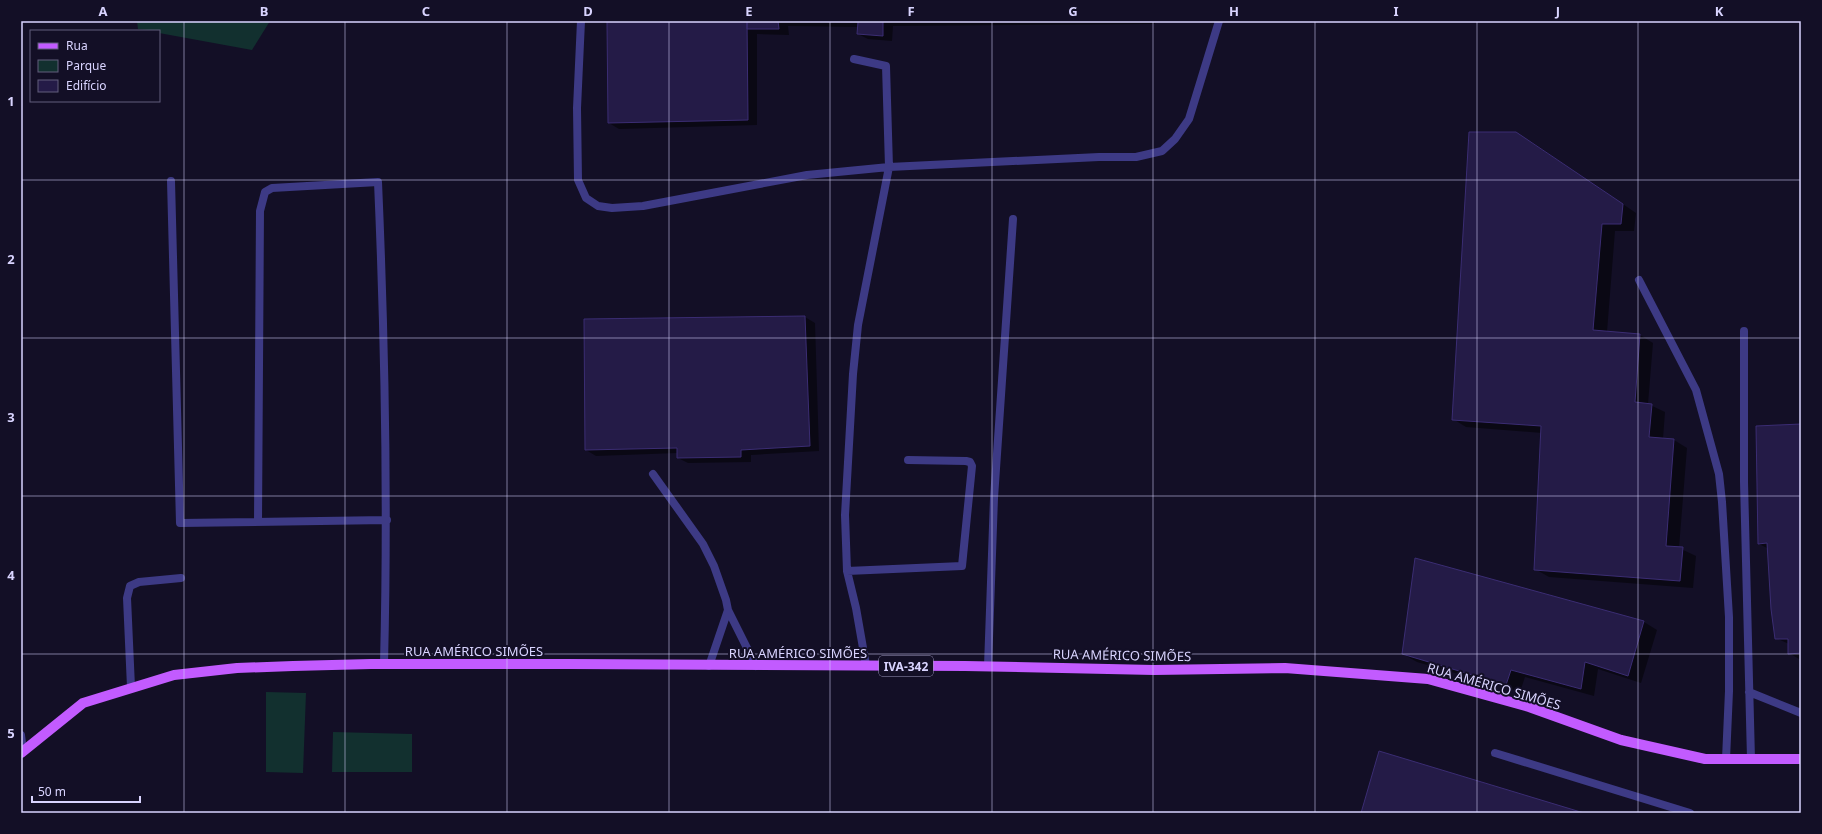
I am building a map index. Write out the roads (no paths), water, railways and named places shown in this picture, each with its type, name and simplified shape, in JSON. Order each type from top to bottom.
[{"type":"main road","name":"RUA AMÉRICO SIMÕES","points":[[22,752],[83,703],[174,675],[237,668],[384,664],[988,666],[1154,670],[1285,668],[1428,679],[1529,707],[1621,740],[1705,759],[1801,759]]},
{"type":"lane","points":[[581,21],[577,108],[578,180],[586,198],[598,206],[612,208],[643,206],[808,175],[890,167],[1099,157],[1136,157],[1162,151],[1175,139],[1189,119],[1219,21]]},
{"type":"lane","points":[[854,59],[886,66],[890,167],[858,325],[853,374],[845,515],[847,571],[856,608],[866,666]]},
{"type":"lane","points":[[171,182],[180,523],[387,520]]},
{"type":"lane","points":[[258,522],[260,211],[264,192],[272,188],[378,182],[384,307],[387,520],[384,664]]},
{"type":"lane","points":[[988,666],[994,498],[1013,219]]},
{"type":"lane","points":[[1639,280],[1696,390],[1719,474],[1729,617],[1729,691],[1726,759]]},
{"type":"lane","points":[[1744,331],[1744,482],[1751,759]]},
{"type":"lane","points":[[847,571],[962,566],[972,466],[970,462],[908,460]]},
{"type":"lane","points":[[653,474],[703,544],[714,566],[728,610],[756,666]]},
{"type":"lane","points":[[131,687],[127,598],[130,586],[139,582],[180,578]]},
{"type":"lane","points":[[709,666],[728,610]]},
{"type":"lane","points":[[1749,692],[1801,713]]},
{"type":"lane","points":[[21,735],[22,752]]},
{"type":"lane","points":[[1495,753],[1690,813]]}]
